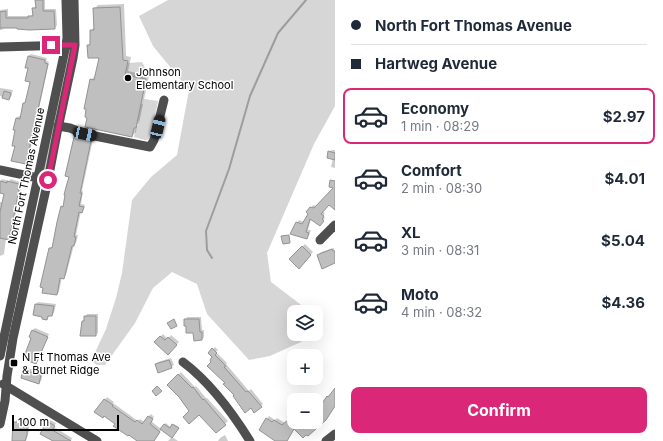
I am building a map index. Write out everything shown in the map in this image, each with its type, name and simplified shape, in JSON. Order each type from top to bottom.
[{"type":"street","name":"North Fort Thomas Avenue","points":[[0,356],[38,178],[70,45],[67,38],[66,0]]},
{"type":"street","name":"North Fort Thomas Avenue","points":[[0,424],[5,401],[3,384],[69,78],[74,0]]},
{"type":"street","points":[[0,47],[70,45]]},
{"type":"street","points":[[58,126],[70,128],[85,134],[150,147],[154,140],[164,100]]},
{"type":"street","points":[[0,170],[48,180]]},
{"type":"street","points":[[320,240],[335,225]]},
{"type":"street","points":[[183,362],[211,388],[224,403],[250,441]]},
{"type":"street","points":[[3,384],[97,441]]},
{"type":"street","points":[[326,441],[335,434]]},
{"type":"shaded area","points":[[168,0],[335,0],[335,106],[314,144],[267,253],[271,282],[301,305],[287,305],[287,341],[302,341],[270,356],[249,360],[207,314],[197,284],[172,272],[153,288],[135,323],[105,365],[97,365],[91,361],[106,329],[116,298],[122,273],[132,200],[151,177],[177,155],[189,90],[153,46],[139,16]]},
{"type":"shaded area","points":[[68,55],[72,55],[46,171],[44,169]]},
{"type":"shaded area","points":[[142,62],[147,71],[146,79],[125,75],[128,63]]},
{"type":"shaded area","points":[[144,99],[158,101],[150,139],[145,140],[134,137],[139,121],[137,121],[141,104],[143,104]]},
{"type":"building","points":[[35,0],[43,0],[43,11],[54,11],[55,29],[29,30],[0,28],[0,12],[6,11],[6,18],[28,18],[28,16],[33,16],[32,8],[36,8]]},
{"type":"building","points":[[120,7],[123,60],[128,61],[125,75],[146,79],[136,128],[134,128],[132,137],[85,127],[87,118],[85,117],[86,109],[84,109],[90,79],[94,80],[99,58],[88,58],[87,45],[90,45],[90,30],[94,30],[93,8]]},
{"type":"building","points":[[28,56],[45,60],[45,63],[48,64],[26,164],[11,161],[15,146],[12,146],[15,130],[13,130],[16,118],[20,119],[23,103],[25,103],[30,82],[25,81],[28,68],[25,68]]},
{"type":"building","points":[[4,91],[11,93],[9,100],[2,98]]},
{"type":"building","points":[[74,137],[91,141],[80,193],[82,193],[79,206],[84,207],[82,213],[79,212],[74,237],[76,237],[74,246],[72,246],[64,279],[60,278],[57,295],[42,293],[43,288],[40,287],[49,248],[52,248],[61,206],[63,207],[64,195],[69,177],[65,176]]},
{"type":"building","points":[[328,151],[335,153],[335,160],[327,158]]},
{"type":"building","points":[[330,180],[335,181],[335,210],[329,205],[321,214],[324,216],[322,219],[324,221],[320,226],[310,219],[306,232],[309,233],[307,239],[290,234],[296,222],[302,224],[308,214],[306,212],[310,207],[314,208],[333,188],[329,187]]},
{"type":"building","points":[[0,181],[19,184],[9,240],[0,238],[0,212],[4,194],[0,193]]},
{"type":"building","points":[[289,235],[290,243],[283,244],[281,236]]},
{"type":"building","points":[[302,246],[311,255],[299,269],[289,259]]},
{"type":"building","points":[[332,249],[335,251],[335,263],[322,269],[317,255]]},
{"type":"building","points":[[35,304],[54,306],[52,316],[48,316],[47,320],[33,315]]},
{"type":"building","points":[[84,316],[96,316],[96,336],[80,336]]},
{"type":"building","points":[[174,319],[177,326],[171,329],[167,323]]},
{"type":"building","points":[[184,319],[199,319],[202,340],[194,341],[193,333],[186,333]]},
{"type":"building","points":[[32,330],[48,337],[36,364],[26,360],[28,355],[25,354],[31,338],[29,337]]},
{"type":"building","points":[[160,336],[165,340],[168,337],[177,345],[168,355],[154,342]]},
{"type":"building","points":[[212,348],[217,353],[215,355],[226,366],[224,367],[246,392],[248,391],[262,407],[254,413],[251,408],[245,413],[233,396],[234,395],[223,384],[225,383],[207,366],[211,362],[210,360],[212,357],[208,353]]},
{"type":"building","points":[[169,360],[172,368],[158,373],[155,364]]},
{"type":"building","points":[[23,370],[41,375],[39,384],[21,378]]},
{"type":"building","points":[[178,374],[192,388],[193,387],[226,425],[216,433],[199,415],[189,424],[183,417],[189,411],[179,397],[167,385]]},
{"type":"building","points":[[157,386],[162,391],[156,396],[152,391]]},
{"type":"building","points":[[335,388],[335,406],[323,423],[323,402],[327,396],[328,397]]},
{"type":"building","points":[[104,399],[135,422],[137,420],[142,424],[148,416],[153,419],[150,424],[160,432],[154,441],[137,441],[113,426],[115,424],[104,416],[103,418],[94,412]]},
{"type":"building","points":[[266,418],[272,422],[274,420],[282,425],[287,421],[287,429],[294,429],[287,441],[275,441],[259,430]]},
{"type":"building","points":[[47,421],[55,426],[52,430],[71,441],[53,441],[40,434]]},
{"type":"building","points":[[13,422],[27,423],[27,435],[25,441],[12,441]]},
{"type":"building","points":[[164,424],[170,428],[172,424],[179,428],[172,438],[160,429]]},
{"type":"building","points":[[294,429],[316,429],[308,436],[306,435],[303,438]]},
{"type":"waterway","points":[[212,258],[207,250],[206,231],[229,169],[250,96],[278,33],[306,0]]},
{"type":"place","name":"Johnson Elementary School","points":[[128,78]]},
{"type":"place","name":"N Ft Thomas Ave & Burnet Ridge","points":[[14,363]]},
{"type":"route","points":[[48,180],[75,45],[51,45]]}]
